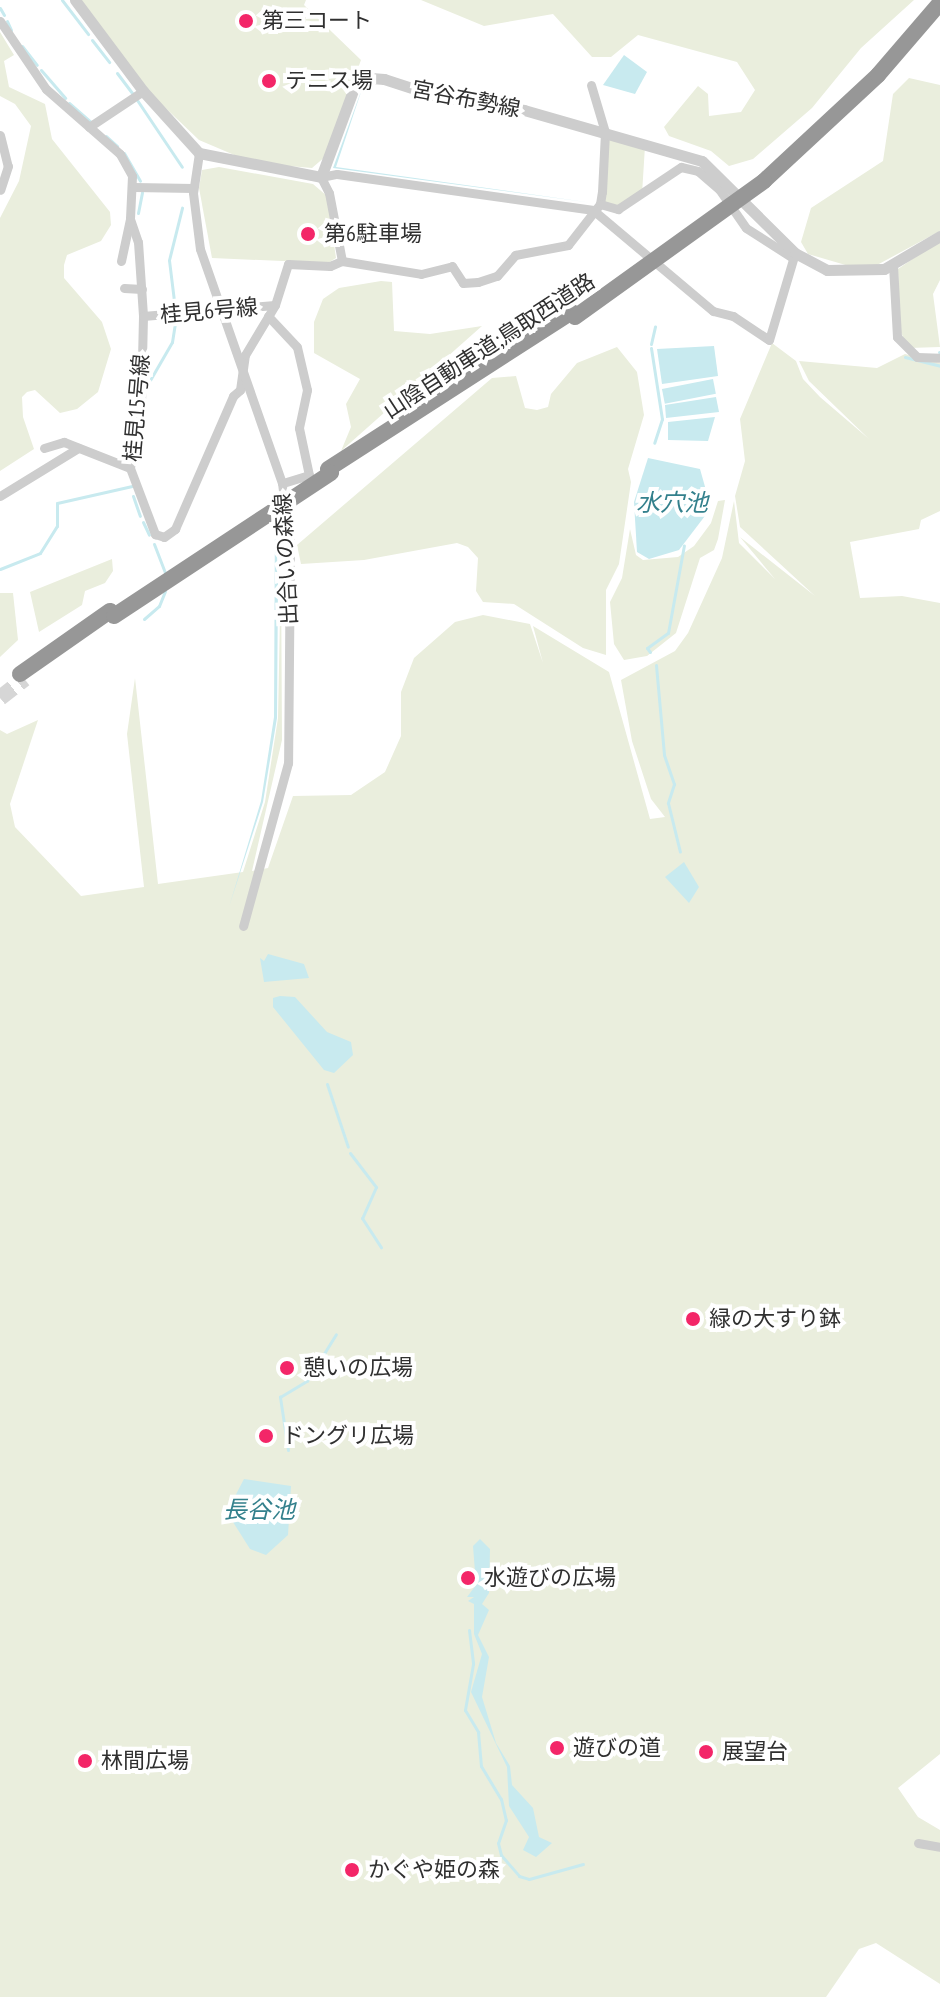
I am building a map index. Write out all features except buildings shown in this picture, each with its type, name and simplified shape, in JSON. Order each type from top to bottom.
[{"type":"highway","name":"山陰自動車道;鳥取西道路","points":[[22,676],[329,471],[574,315],[762,179],[938,1]]},
{"type":"street","points":[[75,0],[143,91],[199,153],[321,177],[337,174],[618,209],[681,167],[698,171],[719,189],[746,228],[794,256],[769,340],[733,316],[713,311],[596,207]]},
{"type":"street","points":[[0,21],[46,89],[120,154],[134,187],[193,188]]},
{"type":"street","name":"宮谷布勢線","points":[[321,177],[354,88],[371,78],[605,132],[702,161],[794,256],[813,265],[842,272],[874,272],[893,265],[940,236]]},
{"type":"street","points":[[591,85],[605,132],[596,207]]},
{"type":"street","points":[[89,127],[143,91]]},
{"type":"street","points":[[0,135],[8,166],[0,190]]},
{"type":"street","name":"出合いの森線","points":[[199,153],[193,188],[200,249],[218,309],[282,483],[290,544],[288,763],[243,926]]},
{"type":"street","points":[[321,177],[329,193],[342,261]]},
{"type":"street","name":"桂見15号線","points":[[134,187],[130,219],[142,289],[143,316],[141,406],[130,468],[155,534],[164,537],[175,529],[233,396],[240,390],[245,355],[275,305],[288,264],[330,266],[342,261],[397,273],[452,266],[463,283],[493,278],[515,255],[537,247],[568,245],[596,207]]},
{"type":"street","points":[[121,261],[130,219]]},
{"type":"street","points":[[893,265],[897,337],[917,357],[940,358]]},
{"type":"street","points":[[124,288],[142,289]]},
{"type":"street","name":"桂見6号線","points":[[143,316],[275,305]]},
{"type":"street","points":[[268,316],[291,337],[307,390],[299,428],[309,475],[282,483]]},
{"type":"street","points":[[44,448],[64,442],[130,468]]},
{"type":"street","points":[[0,496],[78,448]]},
{"type":"street","points":[[918,1843],[940,1847]]},
{"type":"green space","name":"テニス場","points":[[81,0],[306,0],[304,5],[361,60],[326,156],[312,168],[277,165],[239,157],[199,140],[153,96]]},
{"type":"green space","points":[[421,0],[914,0],[861,48],[812,108],[753,159],[729,166],[711,151],[669,136],[664,127],[698,86],[708,94],[709,116],[741,112],[755,90],[737,62],[638,35],[611,57],[592,57],[553,14],[484,26]]},
{"type":"green space","points":[[0,32],[14,55],[4,61],[9,87],[45,104],[52,139],[110,212],[111,225],[101,241],[67,255],[64,278],[102,322],[111,349],[98,392],[77,409],[60,413],[35,390],[22,397],[23,417],[34,449],[0,471],[0,218],[19,181],[31,126],[15,104],[0,96]]},
{"type":"green space","points":[[909,78],[940,85],[940,231],[877,265],[849,266],[808,254],[801,242],[811,208],[883,161],[893,94]]},
{"type":"green space","points":[[607,137],[645,146],[642,194],[622,209],[603,202]]},
{"type":"green space","points":[[219,167],[313,184],[327,196],[336,258],[328,263],[212,258],[199,188],[202,170]]},
{"type":"green space","points":[[940,240],[940,280],[933,294],[940,347],[909,348],[900,331],[898,269]]},
{"type":"green space","points":[[392,282],[394,331],[430,334],[482,326],[341,451],[351,427],[346,404],[360,379],[314,353],[314,322],[323,299],[339,288]]},
{"type":"green space","points":[[772,343],[796,361],[803,379],[820,397],[869,439],[809,381],[799,361],[877,368],[905,354],[940,363],[940,511],[921,520],[919,529],[850,542],[860,598],[902,596],[940,603],[940,1754],[898,1788],[918,1817],[940,1830],[940,1984],[876,1943],[859,1949],[826,1997],[0,1997],[0,730],[7,734],[38,720],[10,804],[15,827],[81,896],[144,887],[127,734],[135,678],[158,884],[243,872],[265,802],[278,718],[281,565],[282,740],[252,871],[268,868],[293,796],[351,795],[385,772],[401,736],[401,692],[414,658],[455,622],[483,615],[530,624],[543,663],[533,626],[609,672],[650,819],[665,817],[651,799],[632,741],[621,680],[675,651],[688,633],[722,558],[734,501],[739,543],[775,579],[740,537],[815,596],[740,527],[735,496],[745,461],[740,419]]},
{"type":"green space","points":[[617,347],[637,372],[644,415],[628,469],[631,482],[619,564],[606,590],[606,655],[583,648],[514,604],[483,602],[476,591],[478,558],[468,547],[457,543],[364,560],[301,564],[297,545],[492,378],[516,376],[525,408],[537,410],[548,407],[551,394],[577,363]]},
{"type":"green space","points":[[725,500],[714,550],[700,558],[676,633],[647,656],[624,660],[614,644],[610,602],[622,578],[630,529],[636,555],[643,560],[678,557],[694,546],[711,523],[718,501]]},
{"type":"green space","points":[[112,559],[113,571],[105,583],[85,591],[82,605],[39,632],[30,592]]},
{"type":"green space","points":[[0,593],[13,593],[18,640],[0,657]]},
{"type":"water","points":[[624,55],[647,72],[635,94],[603,85]]},
{"type":"water","points":[[363,86],[336,167],[593,203],[333,168]]},
{"type":"water","points":[[714,346],[718,376],[662,384],[657,349]]},
{"type":"water","points":[[713,379],[716,394],[665,404],[662,389]]},
{"type":"water","points":[[716,397],[719,412],[666,418],[665,405]]},
{"type":"water","points":[[715,417],[708,441],[668,440],[668,422]]},
{"type":"water","name":"水穴池","points":[[648,458],[700,469],[711,508],[679,550],[649,559],[637,552],[634,502]]},
{"type":"water","points":[[275,505],[277,718],[263,802],[229,907],[261,801],[274,717]]},
{"type":"water","points":[[684,862],[699,887],[689,903],[665,877]]},
{"type":"water","points":[[268,954],[304,964],[309,978],[264,982],[260,958],[264,961]]},
{"type":"water","points":[[295,997],[327,1032],[351,1042],[353,1055],[334,1073],[324,1070],[273,1007],[273,998]]},
{"type":"water","name":"長谷池","points":[[244,1479],[291,1486],[288,1535],[266,1555],[250,1549],[233,1522],[232,1502]]},
{"type":"water","points":[[480,1539],[490,1549],[489,1593],[482,1604],[489,1610],[478,1635],[489,1657],[482,1697],[496,1743],[510,1766],[512,1785],[533,1808],[539,1837],[552,1843],[536,1857],[523,1850],[529,1837],[509,1806],[507,1767],[471,1692],[482,1654],[474,1634],[474,1604],[468,1601],[474,1597],[467,1597],[476,1585],[473,1546]]},
{"type":"waterway","points":[[62,0],[88,34]]},
{"type":"waterway","points":[[0,8],[4,15]]},
{"type":"waterway","points":[[7,21],[11,30]]},
{"type":"waterway","points":[[92,40],[109,62]]},
{"type":"waterway","points":[[22,46],[37,65]]},
{"type":"waterway","points":[[41,70],[65,98]]},
{"type":"waterway","points":[[117,73],[133,94]]},
{"type":"waterway","points":[[135,97],[182,167]]},
{"type":"waterway","points":[[69,103],[90,121]]},
{"type":"waterway","points":[[106,136],[117,146]]},
{"type":"waterway","points":[[124,153],[140,181]]},
{"type":"waterway","points":[[138,213],[142,192]]},
{"type":"waterway","points":[[175,309],[169,260],[182,208]]},
{"type":"waterway","points":[[146,387],[172,342],[176,316]]},
{"type":"waterway","points":[[651,344],[655,326]]},
{"type":"waterway","points":[[651,348],[662,419],[654,443]]},
{"type":"waterway","points":[[905,357],[940,366]]},
{"type":"waterway","points":[[0,569],[40,553],[57,526],[57,503],[132,486]]},
{"type":"waterway","points":[[133,496],[140,516]]},
{"type":"waterway","points":[[143,522],[149,535]]},
{"type":"waterway","points":[[154,544],[166,575]]},
{"type":"waterway","points":[[650,652],[647,648],[668,633],[684,545]]},
{"type":"waterway","points":[[144,619],[159,606],[165,591]]},
{"type":"waterway","points":[[656,665],[664,755],[674,784],[668,803],[680,852]]},
{"type":"waterway","points":[[327,1084],[348,1147]]},
{"type":"waterway","points":[[350,1153],[376,1187],[362,1218],[381,1247]]},
{"type":"waterway","points":[[288,1450],[280,1397],[307,1381],[336,1334]]},
{"type":"waterway","points":[[469,1630],[473,1664],[465,1710],[478,1732],[481,1766],[501,1799],[506,1820],[498,1843],[501,1855],[519,1876],[529,1879],[583,1864]]},
{"type":"tunnel","points":[[0,698],[24,679]]},
{"type":"place","name":"第三コート","points":[[246,21]]},
{"type":"place","name":"テニス場","points":[[269,81]]},
{"type":"place","name":"第6駐車場","points":[[308,234]]},
{"type":"place","name":"緑の大すり鉢","points":[[693,1319]]},
{"type":"place","name":"憩いの広場","points":[[287,1368]]},
{"type":"place","name":"ドングリ広場","points":[[266,1436]]},
{"type":"place","name":"水遊びの広場","points":[[468,1578]]},
{"type":"place","name":"遊びの道","points":[[557,1748]]},
{"type":"place","name":"展望台","points":[[706,1752]]},
{"type":"place","name":"林間広場","points":[[85,1761]]},
{"type":"place","name":"かぐや姫の森","points":[[352,1870]]}]
